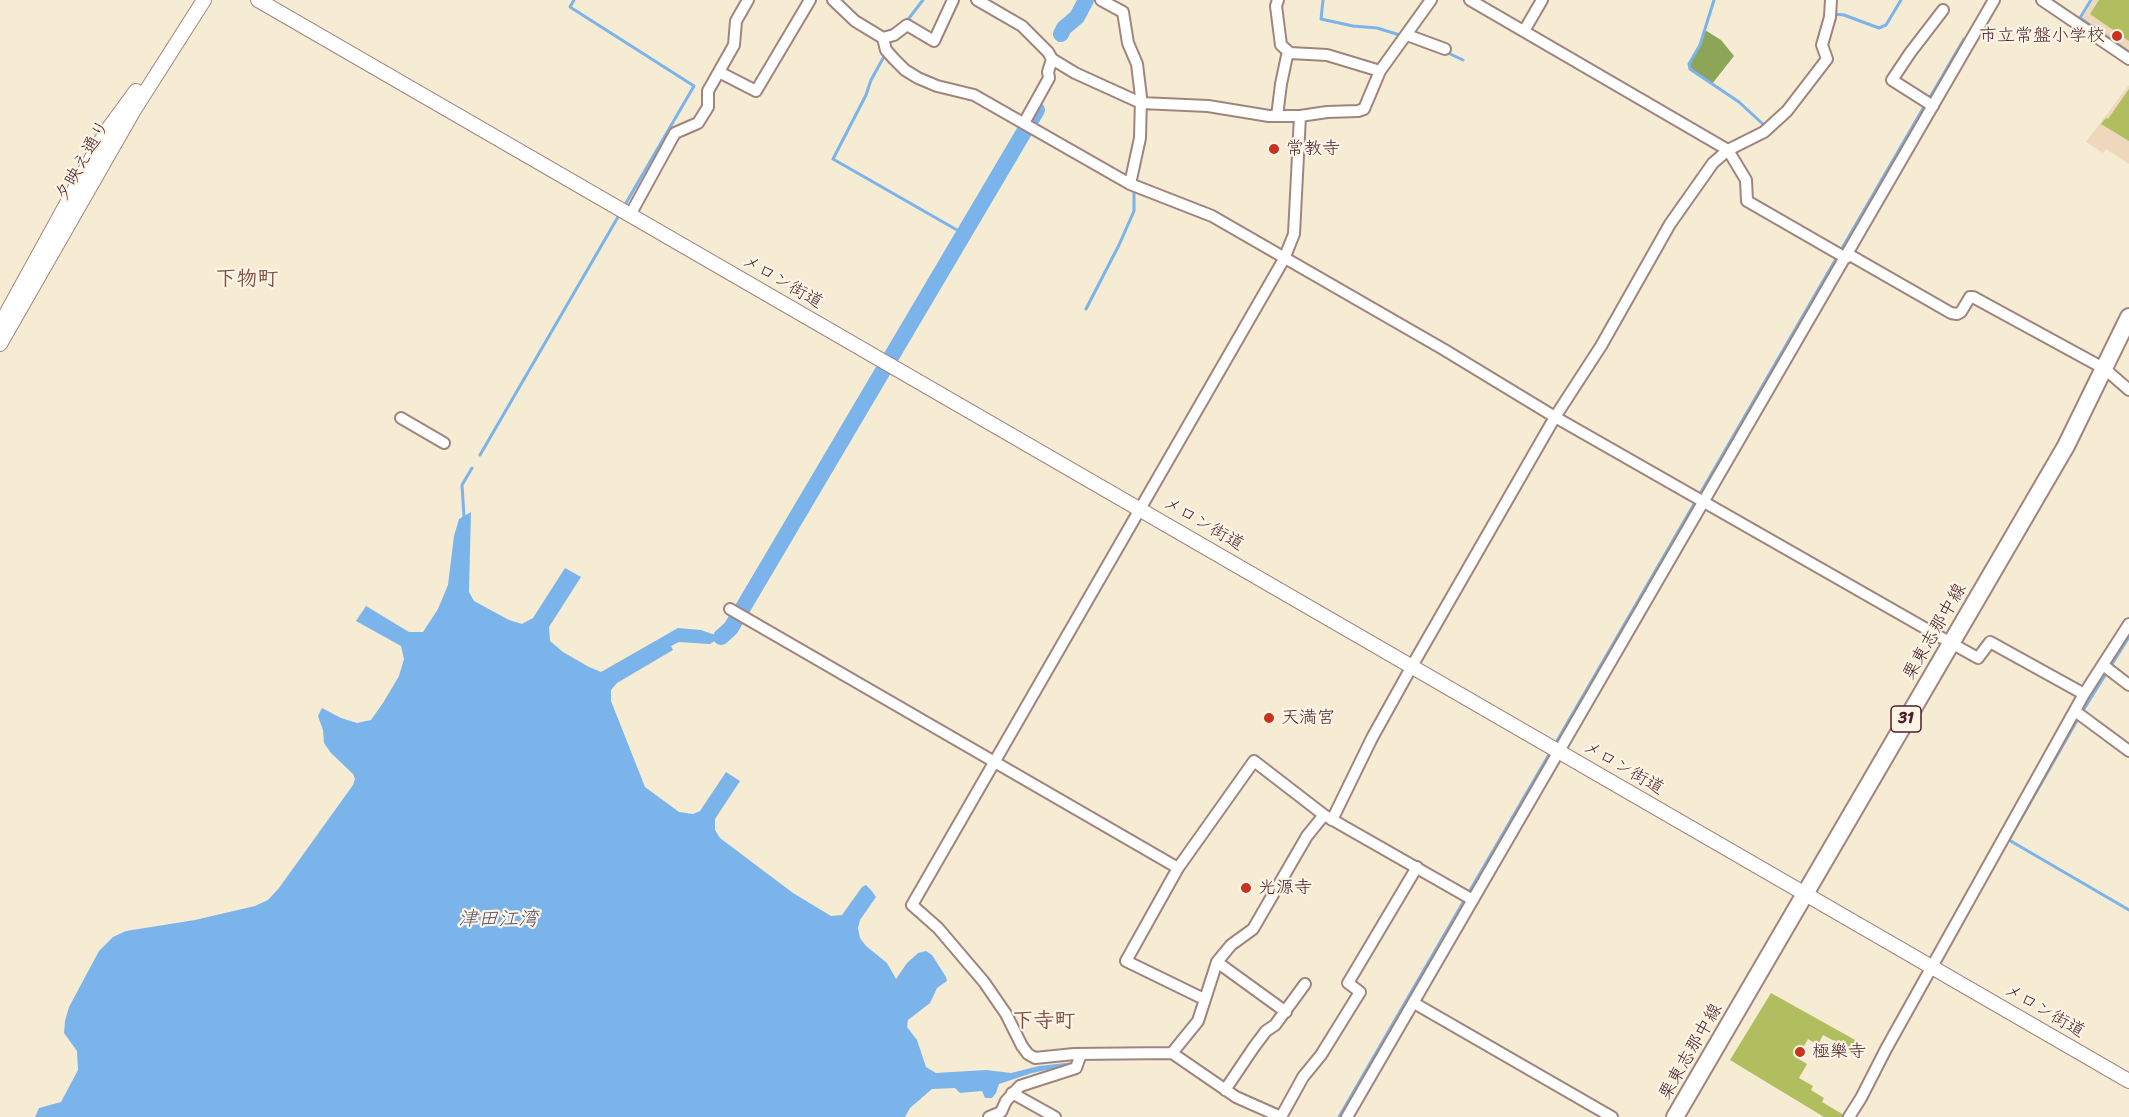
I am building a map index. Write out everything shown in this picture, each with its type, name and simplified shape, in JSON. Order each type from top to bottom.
[{"type":"main road","name":"栗東志那中線","points":[[1675,1117],[2066,446],[2129,317]]},
{"type":"street","name":"夕映え通り","points":[[0,325],[106,132],[202,0]]},
{"type":"street","name":"夕映え通り","points":[[0,344],[128,120],[202,0]]},
{"type":"street","name":"メロン街道","points":[[258,0],[2129,1081]]},
{"type":"street","points":[[630,215],[675,133],[698,123],[708,107],[708,91],[734,45],[736,21],[748,0]]},
{"type":"street","points":[[719,72],[756,91],[810,0]]},
{"type":"street","points":[[833,0],[861,25],[883,38],[886,50],[905,70],[918,78],[937,86],[974,94],[1130,184],[1212,216],[1443,349],[1555,417],[1978,658],[1990,642],[2084,694]]},
{"type":"street","points":[[883,38],[894,35],[907,25],[934,41],[953,0]]},
{"type":"street","points":[[977,0],[1022,26],[1052,59],[1075,74],[1141,103],[1208,106],[1239,110],[1255,115],[1277,116],[1300,116],[1364,109],[1380,71],[1431,0]]},
{"type":"street","points":[[1101,0],[1123,12],[1128,43],[1137,64],[1141,103],[1140,138],[1130,184]]},
{"type":"street","points":[[1278,0],[1276,6],[1281,45],[1290,53],[1327,55],[1380,71]]},
{"type":"street","points":[[1470,0],[1728,150],[1746,180],[1747,201],[1952,313],[1961,312],[1970,297],[1973,297],[2105,369],[2129,390]]},
{"type":"street","points":[[1524,31],[1542,0]]},
{"type":"street","points":[[1172,1053],[1198,1021],[1217,962],[1231,945],[1253,929],[1307,836],[1328,818],[1555,417],[1601,346],[1670,224],[1713,163],[1728,150],[1764,132],[1787,111],[1827,59],[1822,45],[1830,17],[1831,0]]},
{"type":"street","points":[[1347,1117],[1414,1003],[1468,897],[1554,748],[1930,104],[1994,0]]},
{"type":"street","points":[[2042,0],[2129,59]]},
{"type":"street","points":[[1930,104],[1892,80],[1910,52],[1943,10]]},
{"type":"street","points":[[1407,35],[1445,50]]},
{"type":"street","points":[[1277,116],[1288,51]]},
{"type":"street","points":[[1027,124],[1049,78],[1048,72],[1052,59]]},
{"type":"street","points":[[1300,116],[1294,234],[1284,259],[912,905],[938,928],[984,982],[1006,1014],[1028,1054],[1035,1058],[1081,1054],[1172,1053],[1236,1097],[1281,1117],[1303,1077],[1321,1055],[1360,992],[1348,983],[1417,867]]},
{"type":"street","points":[[401,418],[444,443]]},
{"type":"street","points":[[730,609],[1179,867]]},
{"type":"street","points":[[1849,1117],[2084,694],[2129,624]]},
{"type":"street","points":[[2103,665],[2129,685]]},
{"type":"street","points":[[2075,711],[2129,751]]},
{"type":"street","points":[[1204,999],[1126,961],[1179,867],[1254,761],[1328,818],[1468,897]]},
{"type":"street","points":[[1217,962],[1286,1011]]},
{"type":"street","points":[[1225,1090],[1260,1039],[1286,1011],[1305,984]]},
{"type":"street","points":[[1414,1003],[1612,1117]]},
{"type":"street","points":[[989,1117],[1001,1112],[1012,1093],[1026,1083],[1076,1068],[1081,1054]]},
{"type":"street","points":[[1012,1093],[1054,1117]]},
{"type":"shaded area","name":"市立常盤小学校","points":[[2093,0],[2129,0],[2129,52],[2082,20]]},
{"type":"shaded area","points":[[2129,85],[2129,164],[2106,149],[2103,153],[2086,142]]},
{"type":"green space","name":"市立常盤小学校","points":[[2099,0],[2129,0],[2129,41],[2090,14]]},
{"type":"green space","points":[[1705,30],[1721,40],[1734,56],[1712,84],[1691,69],[1690,64],[1700,46]]},
{"type":"green space","points":[[2129,89],[2129,141],[2101,124],[2106,118],[2108,119]]},
{"type":"green space","points":[[1771,993],[1857,1041],[1851,1050],[1823,1035],[1818,1045],[1808,1039],[1797,1058],[1807,1064],[1799,1078],[1813,1086],[1811,1090],[1824,1098],[1822,1102],[1844,1115],[1843,1117],[1824,1117],[1730,1060]]},
{"type":"water","name":"津田江湾","points":[[471,512],[469,592],[474,601],[509,620],[522,624],[533,618],[565,568],[581,577],[549,627],[550,641],[563,652],[589,667],[601,672],[678,628],[701,630],[721,637],[710,644],[679,642],[671,646],[673,650],[617,683],[611,690],[611,701],[645,787],[679,812],[693,814],[700,811],[726,772],[740,781],[715,819],[715,830],[720,838],[793,893],[831,916],[842,915],[862,887],[866,885],[876,897],[860,920],[858,928],[860,938],[866,946],[887,963],[896,979],[907,963],[918,953],[926,951],[932,955],[946,977],[947,981],[937,988],[930,1003],[908,1020],[907,1027],[917,1040],[926,1067],[936,1073],[986,1070],[1011,1073],[1039,1066],[1074,1062],[1075,1064],[1032,1073],[999,1084],[992,1098],[985,1098],[982,1091],[960,1093],[955,1088],[932,1089],[910,1108],[905,1117],[35,1117],[39,1108],[61,1102],[78,1070],[77,1051],[64,1033],[65,1021],[69,1007],[99,951],[113,937],[126,931],[195,920],[255,906],[268,900],[279,888],[355,779],[324,743],[323,730],[318,716],[322,708],[357,723],[371,720],[399,676],[404,659],[401,646],[356,621],[366,606],[409,632],[423,632],[438,609],[448,585],[454,536],[459,519]]},
{"type":"waterway","points":[[574,0],[570,7],[694,86],[626,203]]},
{"type":"waterway","points":[[906,22],[923,0]]},
{"type":"waterway","points":[[1061,34],[1064,28],[1077,17],[1086,0]]},
{"type":"waterway","points":[[1323,0],[1321,19],[1353,26],[1377,28],[1403,36]]},
{"type":"waterway","points":[[1714,0],[1700,45],[1689,64],[1690,69],[1739,102],[1765,126]]},
{"type":"waterway","points":[[1834,14],[1844,15],[1879,28],[1886,25],[1901,0]]},
{"type":"waterway","points":[[2091,0],[2080,18],[2129,52]]},
{"type":"waterway","points":[[1929,99],[1964,39]]},
{"type":"waterway","points":[[1446,52],[1463,60]]},
{"type":"waterway","points":[[886,53],[833,159],[964,234]]},
{"type":"waterway","points":[[1554,746],[1925,105]]},
{"type":"waterway","points":[[721,637],[731,628],[1037,110]]},
{"type":"waterway","points":[[1086,309],[1134,211],[1134,188]]},
{"type":"waterway","points":[[1663,225],[1681,199]]},
{"type":"waterway","points":[[480,455],[618,217]]},
{"type":"waterway","points":[[464,517],[462,485],[472,468]]},
{"type":"waterway","points":[[2082,712],[2129,637]]},
{"type":"waterway","points":[[2079,717],[2009,840],[2129,910]]},
{"type":"waterway","points":[[1468,894],[1551,751]]},
{"type":"waterway","points":[[1339,1117],[1465,899]]},
{"type":"place","name":"市立常盤小学校","points":[[2117,36]]},
{"type":"place","name":"常教寺","points":[[1274,149]]},
{"type":"place","name":"天満宮","points":[[1269,718]]},
{"type":"place","name":"光源寺","points":[[1246,888]]},
{"type":"place","name":"極樂寺","points":[[1800,1052]]},
{"type":"district","name":"下物町","points":[[247,280]]},
{"type":"district","name":"下寺町","points":[[1044,1022]]}]
